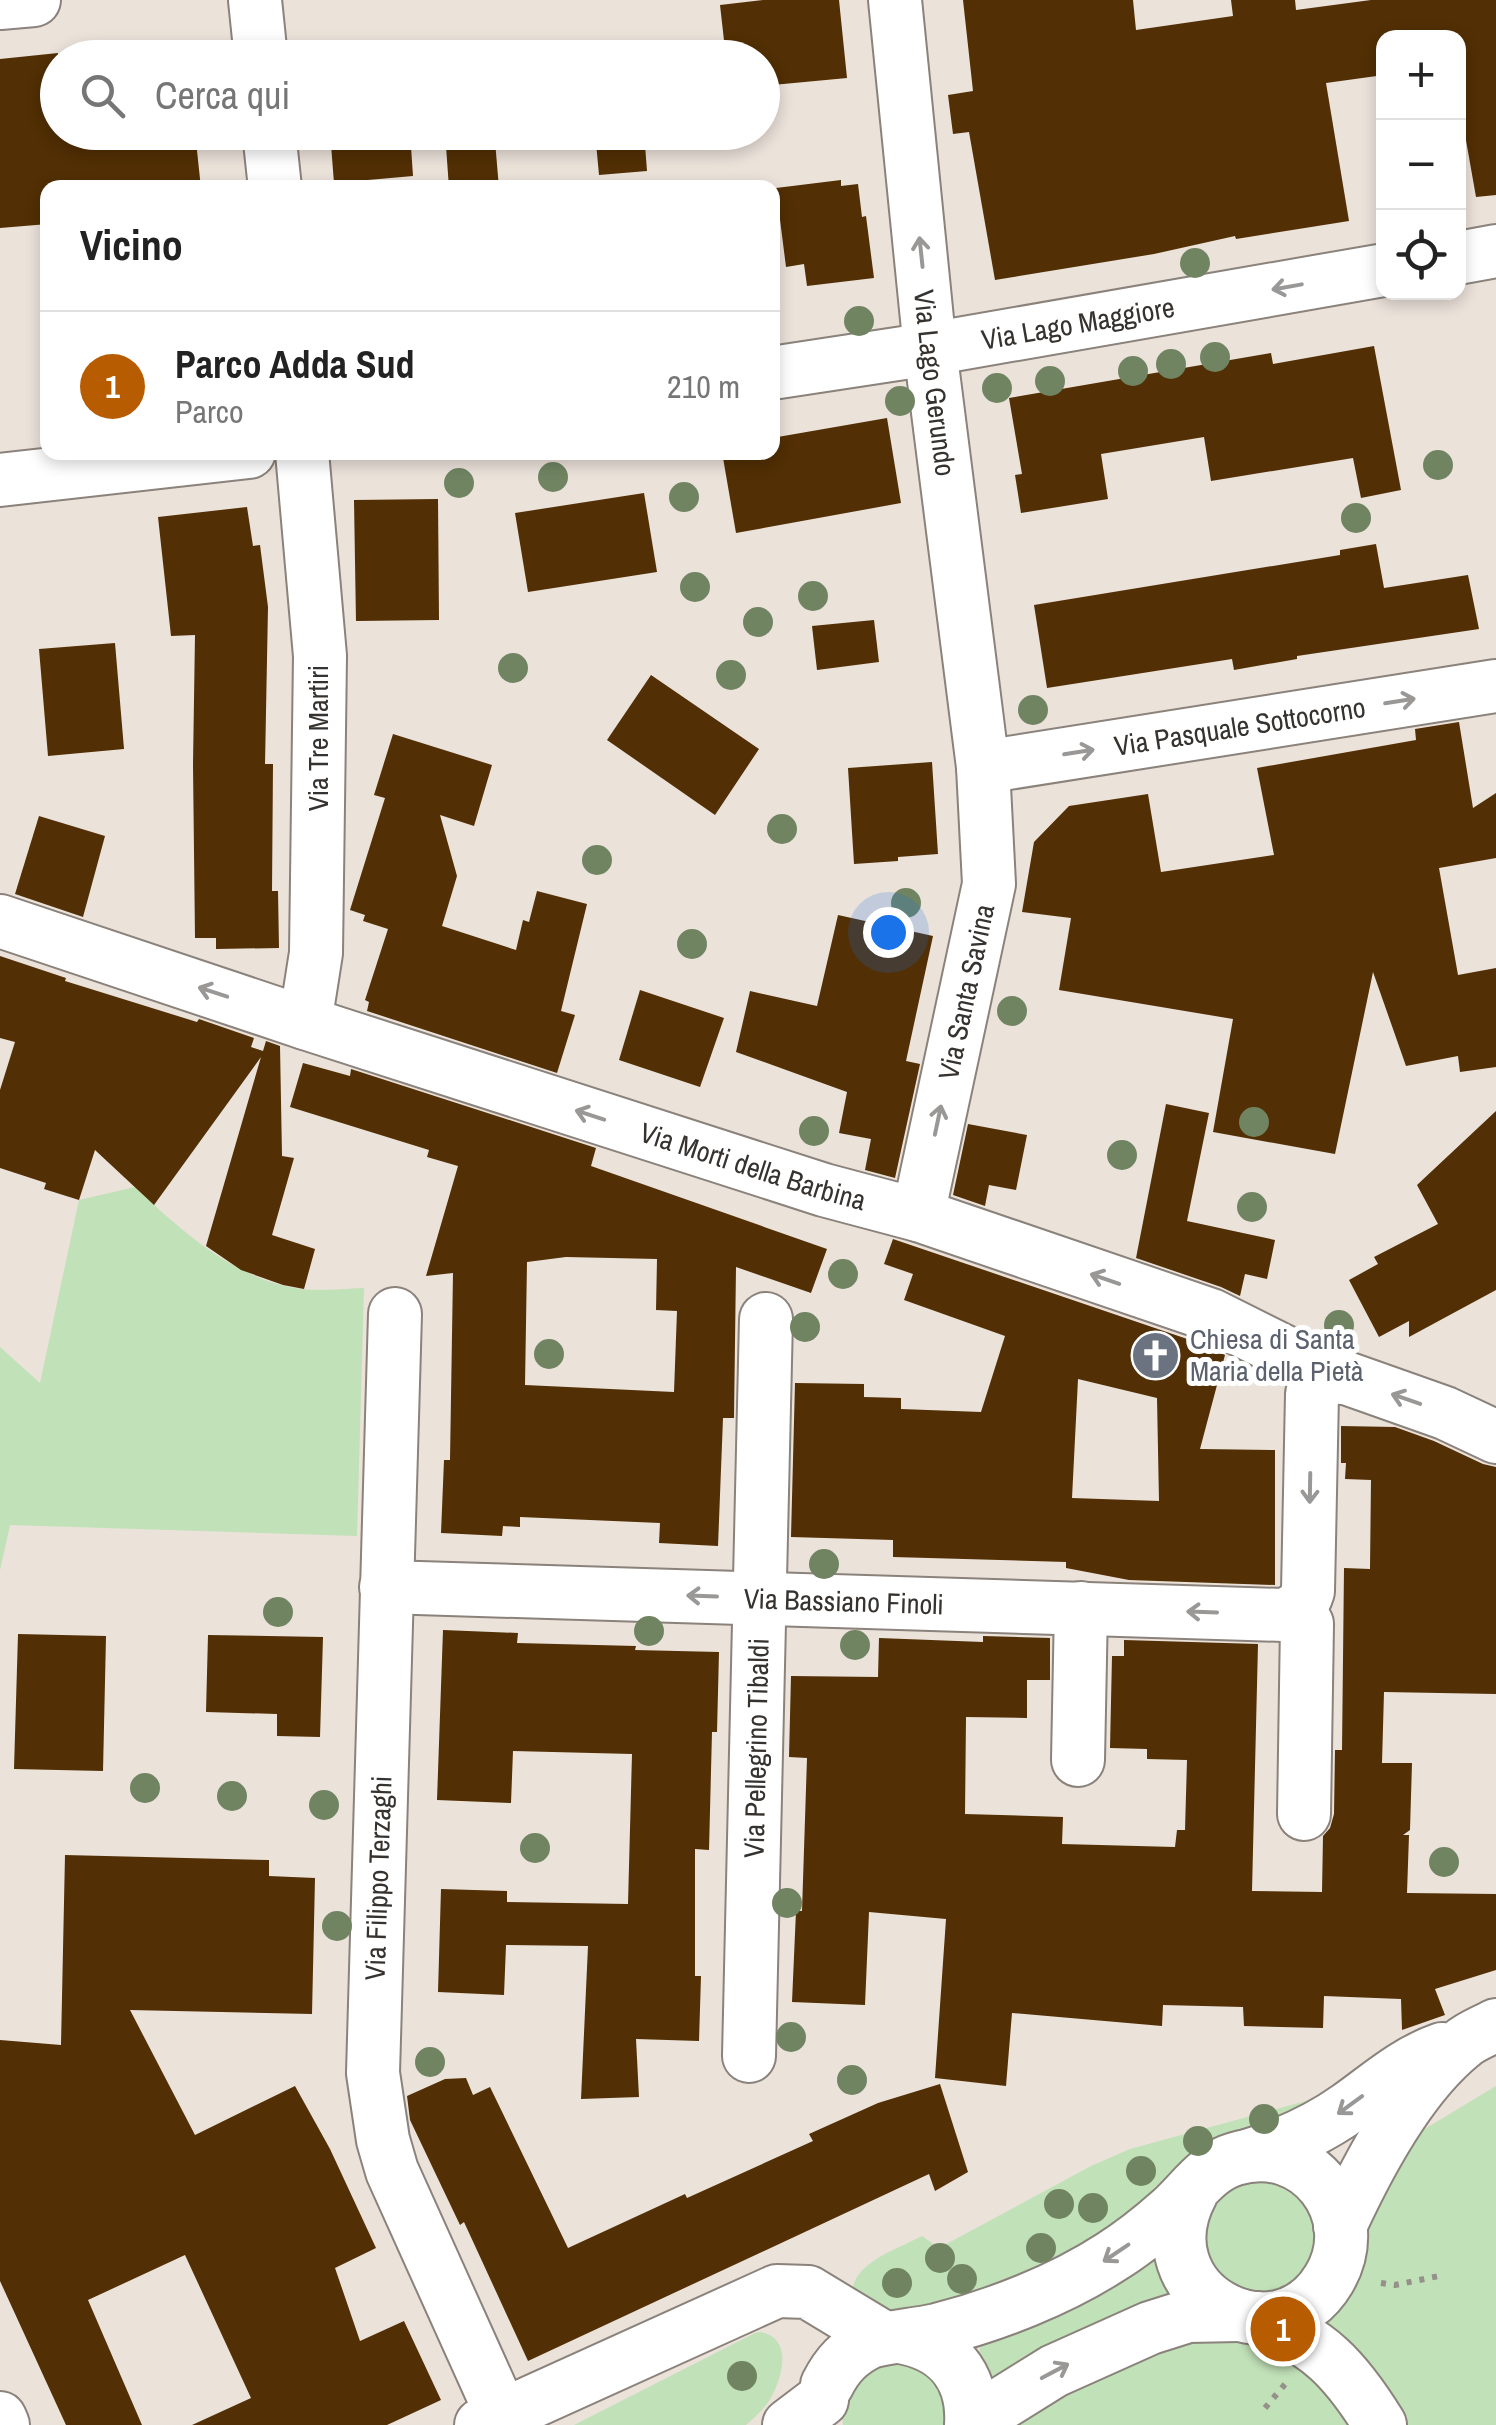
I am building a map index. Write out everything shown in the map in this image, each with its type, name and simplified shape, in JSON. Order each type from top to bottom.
[{"type":"street","points":[[0,4],[34,0]]},
{"type":"street","points":[[255,0],[259,40]]},
{"type":"street","name":"Via Lago Gerundo","points":[[895,0],[930,348],[982,767]]},
{"type":"street","points":[[271,150],[274,180]]},
{"type":"street","points":[[1466,257],[1496,251]]},
{"type":"street","name":"Via Lago Maggiore","points":[[780,372],[1376,271]]},
{"type":"street","points":[[0,480],[177,460]]},
{"type":"street","name":"Via Tre Martiri","points":[[303,460],[320,656],[316,954],[305,1023]]},
{"type":"street","name":"Via Pasquale Sottocorno","points":[[982,767],[1496,686]]},
{"type":"street","name":"Via Santa Savina","points":[[918,1215],[989,884],[982,767]]},
{"type":"street","name":"Via Morti della Barbina","points":[[0,921],[824,1190],[918,1215],[1211,1315],[1315,1367],[1446,1412],[1496,1437]]},
{"type":"street","name":"Via Filippo Terzaghi","points":[[395,1314],[373,2074],[376,2106],[392,2171],[491,2420]]},
{"type":"street","name":"Via Pellegrino Tibaldi","points":[[749,2056],[766,1320]]},
{"type":"street","points":[[1304,1814],[1307,1624],[1298,1608],[1308,1591],[1312,1394],[1326,1378],[1342,1378]]},
{"type":"street","name":"Via Bassiano Finoli","points":[[386,1587],[1283,1615],[1298,1608]]},
{"type":"street","points":[[1078,1760],[1081,1608]]},
{"type":"street","points":[[491,2420],[776,2291],[808,2292],[892,2338],[931,2346],[955,2365],[969,2392],[971,2423],[1054,2370],[1150,2328],[1188,2316],[1272,2317],[1304,2305],[1328,2281],[1362,2178],[1400,2116],[1438,2066],[1480,2033]]},
{"type":"street","points":[[1369,2407],[1327,2357],[1302,2338],[1208,2300],[1187,2273],[1178,2240],[1184,2207],[1202,2178],[1216,2168],[1300,2136],[1349,2107],[1401,2068],[1480,2033]]},
{"type":"street","points":[[1248,2156],[1281,2157],[1297,2163],[1323,2185],[1333,2200],[1338,2246],[1337,2318],[1342,2345],[1369,2407]]},
{"type":"street","points":[[815,2409],[843,2359],[856,2349],[998,2312],[1084,2274],[1142,2235],[1192,2192]]},
{"type":"street","points":[[764,2295],[792,2306],[826,2348],[829,2366],[815,2409]]},
{"type":"street","points":[[0,2418],[3,2425]]},
{"type":"path","points":[[1395,2285],[1439,2276]]},
{"type":"path","points":[[1265,2408],[1282,2387]]},
{"type":"green space","points":[[135,1187],[190,1236],[254,1276],[301,1289],[364,1288],[357,1536],[10,1525],[0,1570],[0,1347],[40,1383],[79,1200]]},
{"type":"green space","points":[[1496,2086],[1496,2425],[843,2425],[842,2402],[876,2362],[983,2364],[981,2344],[1161,2252],[1206,2237],[1213,2211],[1228,2191],[1239,2184],[1250,2180],[1278,2183],[1305,2201]]},
{"type":"green space","points":[[1317,2098],[1292,2119],[1214,2140],[1134,2220],[1005,2290],[920,2310],[880,2310],[853,2295],[854,2284],[867,2266],[922,2236],[939,2248],[1130,2149]]},
{"type":"green space","points":[[761,2332],[778,2343],[781,2372],[769,2401],[746,2425],[574,2425],[755,2333]]},
{"type":"building","points":[[763,0],[839,0],[847,78],[780,84],[780,40],[724,40],[720,5]]},
{"type":"building","points":[[963,0],[1133,0],[1136,30],[1233,16],[1231,0],[1295,0],[1296,10],[1371,0],[1496,0],[1496,195],[1476,197],[1466,140],[1466,30],[1376,30],[1376,76],[1326,83],[1349,221],[1236,239],[1235,236],[1154,254],[995,280],[969,132],[953,134],[948,95],[973,91]]},
{"type":"building","points":[[40,55],[40,150],[197,150],[200,180],[40,180],[40,225],[0,228],[0,59]]},
{"type":"building","points":[[331,150],[411,150],[413,176],[334,180]]},
{"type":"building","points":[[446,150],[496,150],[498,180],[448,180]]},
{"type":"building","points":[[597,150],[645,150],[647,171],[599,175]]},
{"type":"building","points":[[841,180],[841,186],[858,184],[874,278],[807,286],[804,264],[786,267],[780,188]]},
{"type":"building","points":[[1374,346],[1401,490],[1361,498],[1353,458],[1211,481],[1204,437],[1101,454],[1108,499],[1021,513],[1015,475],[1022,474],[1009,398],[1271,353],[1273,364]]},
{"type":"building","points":[[887,418],[901,503],[736,533],[723,460],[780,460],[780,437]]},
{"type":"building","points":[[644,493],[657,572],[528,592],[515,513]]},
{"type":"building","points":[[438,499],[439,620],[356,621],[354,500]]},
{"type":"building","points":[[247,507],[253,546],[260,545],[268,607],[265,764],[273,764],[272,891],[278,891],[279,948],[216,949],[216,938],[195,938],[195,635],[171,636],[158,517]]},
{"type":"building","points":[[1376,544],[1384,588],[1468,575],[1479,629],[1297,656],[1234,670],[1232,659],[1047,688],[1034,605],[1340,555],[1340,550]]},
{"type":"building","points":[[874,620],[879,662],[817,670],[812,626]]},
{"type":"building","points":[[115,643],[124,749],[48,756],[39,649]]},
{"type":"building","points":[[651,675],[759,749],[715,815],[607,740]]},
{"type":"building","points":[[1459,722],[1473,808],[1496,793],[1496,858],[1439,868],[1458,975],[1496,968],[1496,1067],[1460,1072],[1458,1056],[1406,1066],[1373,972],[1335,1154],[1213,1132],[1233,1019],[1059,990],[1071,918],[1022,912],[1034,842],[1069,806],[1148,794],[1161,872],[1274,855],[1257,768],[1416,740],[1415,729]]},
{"type":"building","points":[[393,734],[492,765],[474,826],[440,815],[457,876],[442,926],[516,950],[523,920],[529,922],[537,891],[587,904],[561,1011],[575,1015],[557,1073],[367,1011],[369,1002],[365,1000],[388,929],[363,921],[365,915],[350,910],[385,798],[374,795]]},
{"type":"building","points":[[932,762],[938,854],[854,864],[848,768]]},
{"type":"building","points":[[39,816],[105,836],[83,917],[15,894]]},
{"type":"building","points":[[838,915],[933,936],[906,1061],[920,1064],[895,1178],[865,1170],[871,1139],[839,1133],[847,1092],[736,1052],[750,991],[817,1006]]},
{"type":"building","points":[[0,956],[66,978],[65,981],[254,1038],[251,1047],[263,1051],[266,1041],[280,1046],[282,1156],[294,1158],[272,1235],[315,1249],[304,1289],[241,1270],[206,1246],[261,1057],[154,1205],[95,1150],[79,1200],[44,1189],[46,1183],[0,1168],[0,1090],[15,1042],[0,1038]]},
{"type":"building","points":[[640,990],[724,1018],[700,1087],[619,1060]]},
{"type":"building","points":[[303,1063],[350,1076],[351,1069],[596,1148],[591,1166],[827,1249],[811,1293],[736,1267],[734,1418],[723,1418],[718,1546],[659,1543],[660,1523],[520,1517],[520,1527],[503,1526],[502,1536],[441,1533],[444,1460],[450,1460],[453,1273],[426,1276],[458,1166],[427,1157],[429,1150],[290,1107]],"holes":[[[566,1257],[657,1259],[656,1310],[677,1311],[674,1392],[525,1385],[527,1262]]]},
{"type":"building","points":[[1166,1104],[1209,1113],[1187,1221],[1275,1240],[1267,1279],[1245,1274],[1240,1296],[1136,1258]]},
{"type":"building","points":[[1496,1111],[1496,1290],[1409,1337],[1409,1321],[1379,1337],[1349,1280],[1378,1264],[1374,1257],[1438,1224],[1417,1185]]},
{"type":"building","points":[[968,1124],[1027,1135],[1016,1190],[989,1185],[985,1206],[953,1195]]},
{"type":"building","points":[[893,1239],[1225,1355],[1200,1449],[1275,1450],[1275,1585],[1129,1580],[1066,1568],[1066,1562],[893,1557],[893,1540],[791,1537],[795,1383],[864,1384],[864,1397],[901,1398],[901,1409],[981,1412],[1005,1336],[904,1300],[913,1274],[884,1264]],"holes":[[[1078,1379],[1157,1398],[1159,1501],[1072,1498]]]},
{"type":"building","points":[[1341,1426],[1395,1427],[1496,1467],[1496,1694],[1384,1692],[1382,1763],[1412,1763],[1410,1830],[1403,1835],[1409,1835],[1407,1893],[1496,1894],[1496,1970],[1435,1989],[1445,2015],[1402,2030],[1401,1999],[1324,1996],[1323,2028],[1244,2026],[1243,2007],[1163,2005],[1162,2026],[1012,2013],[1006,2086],[935,2078],[946,1919],[869,1912],[865,2005],[792,2002],[796,1911],[802,1911],[807,1758],[789,1757],[791,1676],[878,1677],[879,1638],[983,1642],[983,1636],[1050,1638],[1050,1680],[1027,1680],[1027,1718],[966,1717],[965,1814],[1063,1817],[1062,1844],[1175,1847],[1177,1830],[1185,1830],[1187,1760],[1147,1759],[1147,1749],[1110,1748],[1112,1656],[1124,1656],[1124,1640],[1258,1644],[1252,1891],[1322,1892],[1323,1836],[1334,1814],[1335,1750],[1342,1750],[1344,1568],[1370,1569],[1371,1480],[1345,1479]]},
{"type":"building","points":[[443,1630],[518,1633],[517,1643],[719,1652],[709,1850],[695,1849],[695,1976],[701,1976],[699,2041],[636,2039],[639,2097],[581,2099],[588,1946],[506,1945],[504,1995],[438,1992],[441,1889],[507,1891],[507,1902],[628,1904],[632,1754],[513,1751],[511,1803],[437,1800]]},
{"type":"building","points":[[18,1634],[106,1636],[103,1771],[14,1769]]},
{"type":"building","points":[[208,1635],[323,1637],[320,1737],[277,1736],[277,1714],[206,1712]]},
{"type":"building","points":[[65,1855],[269,1860],[269,1876],[315,1878],[312,2014],[130,2010],[195,2135],[295,2086],[330,2149],[376,2248],[335,2268],[360,2341],[404,2321],[441,2400],[387,2425],[192,2425],[251,2398],[185,2255],[88,2300],[142,2425],[66,2425],[0,2281],[0,2040],[61,2045]]},
{"type":"building","points":[[466,2078],[473,2095],[490,2087],[568,2248],[813,2141],[809,2134],[878,2103],[940,2084],[968,2172],[935,2191],[929,2174],[528,2361],[464,2222],[460,2225],[410,2120],[407,2096],[445,2079]]},
{"type":"place","name":"Chiesa di Santa Maria della Pietà","points":[[1155,1355]]},
{"type":"place","name":"Parco Adda Sud","points":[[1283,2329]]}]
